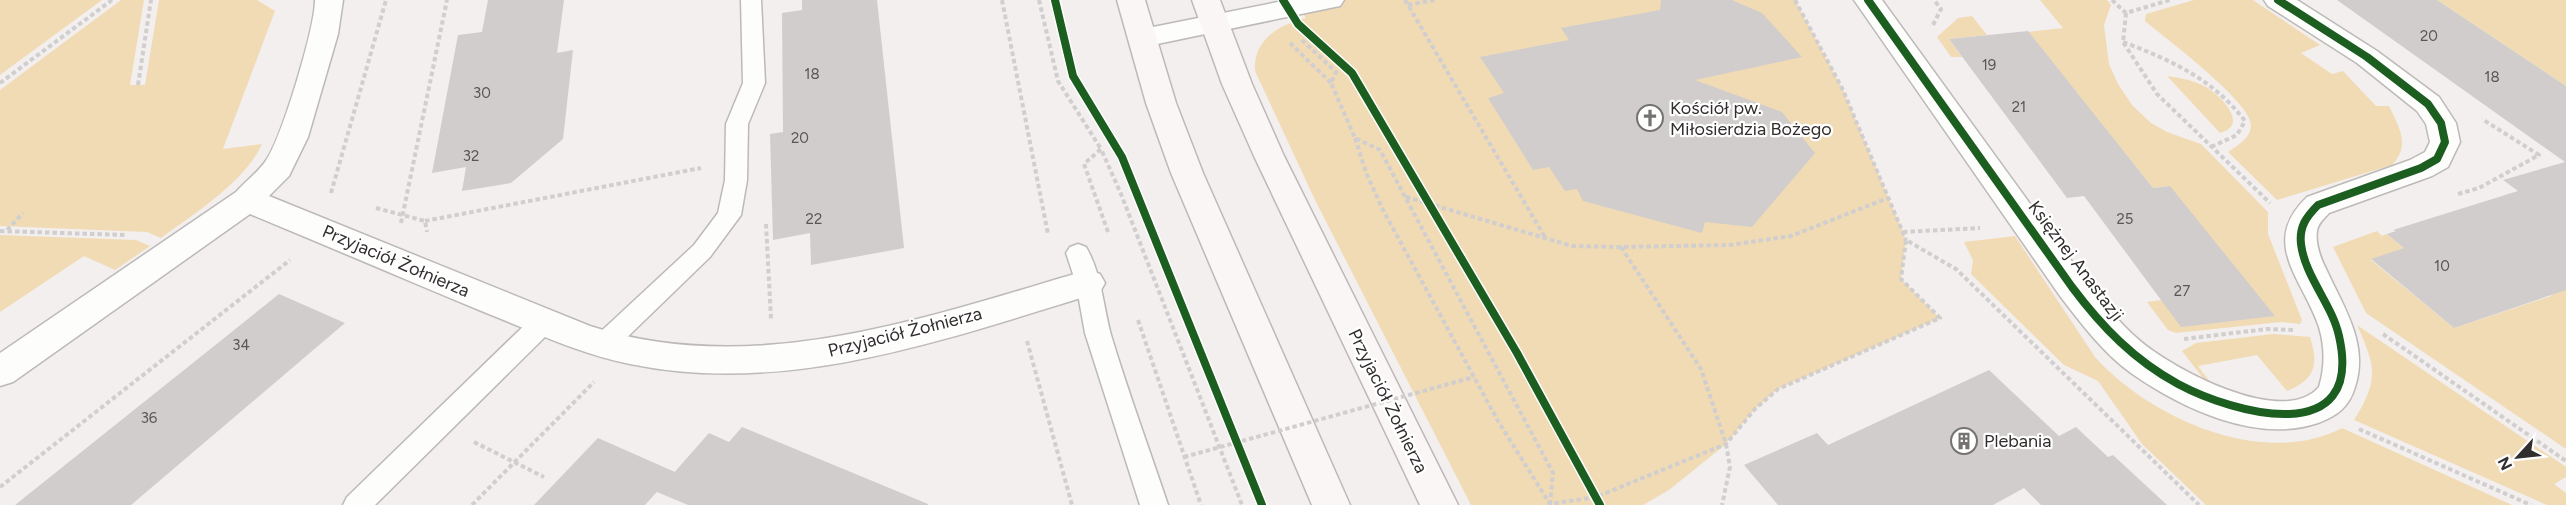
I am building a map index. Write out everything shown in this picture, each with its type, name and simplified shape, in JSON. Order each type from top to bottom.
[{"type":"street","points":[[0,372],[247,200],[278,168],[293,136],[324,34],[329,0]]},
{"type":"street","points":[[1131,0],[1161,103],[1187,173],[1331,505]]},
{"type":"street","points":[[1143,38],[1211,12],[1271,13],[1330,0]]},
{"type":"street","name":"Księżnej Anastazji","points":[[1868,0],[2084,303],[2128,350],[2186,389],[2222,403],[2283,415],[2306,413],[2323,405]]},
{"type":"street","points":[[2278,0],[2367,57],[2428,104],[2441,123],[2445,142],[2437,159],[2421,168],[2318,205],[2308,212],[2300,224],[2301,250],[2336,326],[2342,353],[2336,392],[2323,405]]},
{"type":"street","name":"Przyjaciół Żołnierza","points":[[1211,12],[1237,84],[1269,156],[1439,505]]},
{"type":"street","name":"Przyjaciół Żołnierza","points":[[247,200],[393,262],[544,322],[615,346],[650,354],[727,358],[796,357],[865,345],[1022,302],[1083,268]]},
{"type":"lane","points":[[615,346],[702,251],[729,215],[736,180],[737,124],[754,83],[751,0]]},
{"type":"lane","points":[[1083,268],[1098,333],[1154,505]]},
{"type":"lane","points":[[357,505],[544,322]]},
{"type":"path","points":[[0,83],[112,0]]},
{"type":"path","points":[[138,85],[151,0]]},
{"type":"path","points":[[330,198],[387,0]]},
{"type":"path","points":[[393,262],[447,0]]},
{"type":"path","points":[[1002,0],[1048,239]]},
{"type":"path","points":[[1039,0],[1058,81],[1101,149],[1121,194],[1242,505]]},
{"type":"path","points":[[1405,0],[1546,239]]},
{"type":"path","points":[[1408,5],[1435,0]]},
{"type":"path","points":[[1550,505],[1596,497],[1726,444],[1755,409],[1778,389],[1940,318],[1901,279],[1906,240],[1903,232],[1844,90],[1794,0]]},
{"type":"path","points":[[2112,0],[2126,13]]},
{"type":"path","points":[[2126,13],[2170,0]]},
{"type":"path","points":[[1271,13],[1281,27],[1298,36],[1336,72],[1331,83]]},
{"type":"path","points":[[2126,13],[2123,42],[2157,94],[2270,203]]},
{"type":"path","points":[[2123,42],[2180,64],[2212,84],[2234,104],[2245,121],[2237,135],[2211,147]]},
{"type":"path","points":[[1294,48],[1331,83],[1355,138],[1366,178],[1474,377],[1528,472],[1550,505]]},
{"type":"path","points":[[1355,138],[1380,150],[1553,473],[1550,505]]},
{"type":"path","points":[[1101,149],[1084,164],[1108,234]]},
{"type":"path","points":[[372,207],[424,221],[737,161]]},
{"type":"path","points":[[1424,194],[1436,214]]},
{"type":"path","points":[[1405,197],[1572,246],[1621,247],[1730,245],[1791,236],[1888,198]]},
{"type":"path","points":[[7,231],[23,213]]},
{"type":"path","points":[[424,221],[434,241]]},
{"type":"path","points":[[1903,232],[1962,229]]},
{"type":"path","points":[[0,231],[141,236],[174,251]]},
{"type":"path","points":[[0,487],[326,232]]},
{"type":"path","points":[[1906,240],[1956,269],[2199,505]]},
{"type":"path","points":[[1621,247],[1701,369],[1726,444],[1730,467],[1722,505]]},
{"type":"path","points":[[1022,302],[1025,333],[1072,505]]},
{"type":"path","points":[[1134,310],[1201,505]]},
{"type":"path","points":[[2174,340],[2267,329],[2297,330]]},
{"type":"path","points":[[2380,332],[2566,461]]},
{"type":"path","points":[[472,505],[515,462],[615,346]]},
{"type":"path","points":[[1184,457],[1474,377]]},
{"type":"path","points":[[2323,405],[2349,424],[2531,505]]},
{"type":"path","points":[[1233,430],[1241,451]]},
{"type":"path","points":[[493,450],[544,477]]},
{"type":"path","points":[[1591,487],[1600,505]]},
{"type":"shaded area","points":[[0,0],[102,0],[0,75]]},
{"type":"shaded area","points":[[121,0],[144,0],[130,85],[145,85],[159,0],[257,0],[275,11],[223,149],[262,144],[244,171],[231,184],[203,208],[161,238],[147,232],[0,226],[0,90]]},
{"type":"shaded area","points":[[1330,0],[1795,0],[1843,90],[1903,232],[1906,240],[1901,279],[1940,318],[1778,389],[1755,409],[1726,444],[1669,490],[1643,505],[1471,505],[1315,200],[1255,71],[1255,60],[1263,42],[1277,30],[1306,18],[1298,7]]},
{"type":"shaded area","points":[[2040,0],[2107,0],[2111,5],[2104,25],[2109,64],[2118,84],[2132,105],[2151,123],[2167,132],[2201,144],[2268,212],[2268,234],[2302,320],[2300,324],[2281,322],[2176,333],[2168,330],[2147,302],[2162,300],[2170,186],[2153,188],[2028,32],[2063,28]]},
{"type":"shaded area","points":[[2194,0],[2253,0],[2320,45],[2301,53],[2332,74],[2343,71],[2376,106],[2389,106],[2401,136],[2402,143],[2398,158],[2392,165],[2277,200],[2228,152],[2249,134],[2251,125],[2237,101],[2223,86],[2145,21],[2146,14]]},
{"type":"shaded area","points":[[2437,0],[2566,0],[2566,86]]},
{"type":"shaded area","points":[[1972,16],[1987,35],[1949,39],[1962,57],[1951,57],[1937,37],[1958,18]]},
{"type":"shaded area","points":[[2167,76],[2195,82],[2217,95],[2233,116],[2233,123],[2229,129],[2220,133]]},
{"type":"shaded area","points":[[2377,231],[2382,236],[2387,234],[2404,248],[2371,260],[2454,328],[2551,296],[2566,268],[2566,449],[2366,313],[2333,247]]},
{"type":"shaded area","points":[[0,235],[136,240],[150,246],[115,270],[84,256],[0,312]]},
{"type":"shaded area","points":[[2015,236],[2095,357],[2118,379],[2146,400],[2176,417],[2210,431],[2244,440],[2278,443],[2311,439],[2342,428],[2512,505],[2206,505],[2142,444],[2098,381],[2064,365],[1971,274],[1973,260],[1964,242]]},
{"type":"shaded area","points":[[2357,325],[2566,467],[2566,477],[2554,484],[2566,493],[2566,505],[2547,505],[2354,420],[2368,394],[2372,373],[2368,352]]},
{"type":"shaded area","points":[[2273,334],[2310,337],[2313,347],[2314,363],[2309,376],[2304,382],[2287,391],[2257,355],[2198,366],[2210,382],[2206,382],[2182,351],[2196,343]]},
{"type":"building","points":[[488,0],[564,0],[557,53],[573,50],[563,139],[511,183],[462,191],[466,167],[432,173],[458,35],[482,32]]},
{"type":"building","points":[[802,0],[877,0],[904,248],[811,265],[810,233],[773,240],[770,134],[783,132],[782,13],[802,10]]},
{"type":"building","name":"Kościół pw. Miłosierdzia Bożego","points":[[1661,0],[1732,0],[1762,13],[1802,57],[1695,80],[1782,112],[1815,153],[1752,227],[1705,222],[1702,233],[1583,201],[1577,189],[1565,191],[1549,167],[1533,170],[1488,98],[1504,93],[1480,57],[1569,40],[1561,28],[1660,10]]},
{"type":"building","points":[[2337,0],[2437,0],[2566,86],[2566,290],[2454,328],[2371,259],[2404,248],[2387,234],[2396,231],[2393,230],[2518,191],[2503,180],[2565,162]]},
{"type":"building","points":[[2028,31],[2153,188],[2170,186],[2275,316],[2181,327],[2084,196],[2067,198],[1949,39]]},
{"type":"building","points":[[279,294],[345,323],[131,505],[15,505]]},
{"type":"building","name":"Plebania","points":[[1989,370],[2059,436],[2076,427],[2108,457],[2113,455],[2167,505],[2041,505],[2024,488],[1993,505],[1778,505],[1744,465],[1817,433],[1828,445]]},
{"type":"building","points":[[742,427],[928,505],[688,505],[657,492],[709,433],[729,442]]},
{"type":"building","points":[[598,438],[675,472],[645,505],[534,505]]},
{"type":"cycle path","points":[[1055,0],[1073,76],[1122,157],[1262,505]]},
{"type":"cycle path","points":[[1283,0],[1298,24],[1352,73],[1517,353],[1600,505]]},
{"type":"cycle path","points":[[1868,0],[2072,287],[2098,320],[2127,350],[2160,374],[2203,396],[2248,411],[2269,415],[2288,415],[2310,411],[2324,405],[2334,395],[2337,388],[2341,365],[2340,341],[2336,326],[2306,263],[2301,246],[2301,231],[2306,217],[2318,205],[2421,168],[2437,159],[2445,142],[2441,123],[2428,104],[2367,57],[2278,0]]},
{"type":"place","name":"Kościół pw. Miłosierdzia Bożego","points":[[1650,118]]},
{"type":"place","name":"Plebania","points":[[1964,441]]}]
